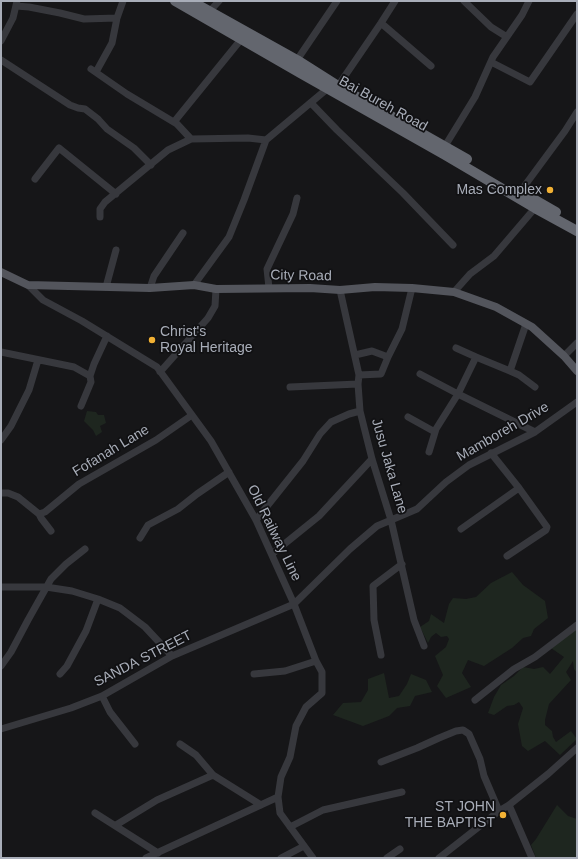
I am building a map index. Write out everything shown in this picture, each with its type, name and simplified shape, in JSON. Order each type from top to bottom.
[{"type":"highway","name":"Bai Bureh Road","points":[[175,1],[243,35],[298,60],[338,86],[445,146],[520,192],[577,224]]},
{"type":"highway","name":"Bai Bureh Road","points":[[191,1],[327,89],[577,231]]},
{"type":"main road","name":"City Road","points":[[1,272],[28,286],[150,288],[194,285],[215,291],[269,288],[340,290],[375,287],[412,288],[454,292],[496,307],[532,327],[564,356],[577,371]]},
{"type":"street","points":[[122,1],[112,43],[94,70],[127,94],[174,122],[191,139]]},
{"type":"street","points":[[209,12],[219,1]]},
{"type":"street","points":[[298,60],[337,1]]},
{"type":"street","points":[[338,86],[395,1]]},
{"type":"street","points":[[464,1],[491,27],[507,37]]},
{"type":"street","points":[[445,146],[475,97],[491,62],[522,15],[529,1]]},
{"type":"street","points":[[1,42],[17,3],[84,19],[117,18]]},
{"type":"street","points":[[491,62],[530,82],[577,14]]},
{"type":"street","points":[[381,24],[431,66]]},
{"type":"street","points":[[174,122],[243,35]]},
{"type":"street","points":[[1,60],[70,105],[85,109],[108,129],[134,148],[151,165]]},
{"type":"street","points":[[194,285],[229,237],[266,140],[327,89]]},
{"type":"street","points":[[311,103],[322,116],[403,193],[453,245]]},
{"type":"street","points":[[520,192],[565,131],[577,112]]},
{"type":"street","points":[[100,217],[100,208],[105,202],[168,150],[191,139],[248,138],[266,140]]},
{"type":"street","points":[[36,179],[59,148],[116,194]]},
{"type":"street","points":[[269,288],[267,269],[293,214],[297,198]]},
{"type":"street","points":[[454,292],[470,274],[494,256],[535,208]]},
{"type":"street","points":[[150,288],[154,276],[183,233]]},
{"type":"street","points":[[106,287],[116,250]]},
{"type":"street","name":"Old Railway Line","points":[[28,286],[43,300],[82,321],[157,367],[211,441],[256,520],[294,604],[316,661],[322,672],[322,693],[306,707],[296,726],[290,758],[281,777],[278,797],[280,813],[313,858]]},
{"type":"street","points":[[359,375],[381,374],[402,329],[412,288]]},
{"type":"street","name":"Jusu Jaka Lane","points":[[340,290],[359,375],[358,384],[360,411],[372,459],[391,520],[414,620],[424,646]]},
{"type":"street","points":[[160,372],[208,318],[215,306],[215,291],[227,293]]},
{"type":"street","points":[[510,371],[526,324]]},
{"type":"street","points":[[81,406],[91,382],[90,376],[94,364],[107,336]]},
{"type":"street","points":[[564,356],[577,344]]},
{"type":"street","points":[[456,348],[520,375],[535,387]]},
{"type":"street","points":[[355,355],[372,351],[388,357]]},
{"type":"street","points":[[1,352],[74,367],[90,376]]},
{"type":"street","points":[[429,452],[435,432],[458,394],[476,357]]},
{"type":"street","points":[[1,440],[11,426],[29,390],[38,360]]},
{"type":"street","points":[[420,374],[535,432]]},
{"type":"street","points":[[290,387],[358,384]]},
{"type":"street","name":"Mamboreh Drive","points":[[294,604],[350,549],[377,526],[417,509],[469,465],[535,432],[577,402]]},
{"type":"street","points":[[256,520],[303,461],[320,434],[332,422],[349,414],[360,411]]},
{"type":"street","name":"Fofanah Lane","points":[[42,513],[79,484],[156,440],[192,415]]},
{"type":"street","points":[[408,416],[435,432]]},
{"type":"street","points":[[491,453],[519,488],[547,527],[546,530],[507,556]]},
{"type":"street","points":[[272,554],[319,516],[372,459]]},
{"type":"street","points":[[140,538],[148,525],[178,509],[229,472]]},
{"type":"street","points":[[461,529],[519,488]]},
{"type":"street","points":[[1,493],[8,493],[18,497],[42,513],[41,518],[51,530]]},
{"type":"street","points":[[1,666],[11,652],[51,579],[66,564],[85,550]]},
{"type":"street","points":[[381,656],[374,620],[373,586],[402,564]]},
{"type":"street","points":[[1,587],[46,587],[72,591],[98,599],[120,608],[145,627],[172,656]]},
{"type":"street","points":[[60,674],[67,666],[86,632],[98,599]]},
{"type":"street","name":"SANDA STREET","points":[[1,729],[71,708],[102,696],[172,656],[294,604]]},
{"type":"street","points":[[475,700],[514,669],[536,657],[577,625]]},
{"type":"street","points":[[254,674],[285,671],[316,661]]},
{"type":"street","points":[[102,696],[110,712],[135,744]]},
{"type":"street","points":[[381,762],[456,731],[463,730],[469,734],[480,759],[484,776],[499,811]]},
{"type":"street","points":[[180,744],[196,755],[213,775],[261,805]]},
{"type":"street","points":[[439,858],[548,774],[577,748]]},
{"type":"street","points":[[116,825],[157,800],[213,775]]},
{"type":"street","points":[[290,827],[323,810],[402,792]]},
{"type":"street","points":[[146,858],[278,797]]},
{"type":"street","points":[[509,805],[532,858]]},
{"type":"street","points":[[95,813],[158,853]]},
{"type":"street","points":[[281,858],[304,846]]},
{"type":"street","points":[[387,858],[400,849]]},
{"type":"shaded area","points":[[87,411],[96,412],[98,415],[104,415],[106,423],[100,426],[102,432],[96,436],[93,430],[84,421]]},
{"type":"shaded area","points":[[512,572],[523,585],[545,601],[548,618],[534,629],[531,636],[523,638],[512,648],[484,666],[468,660],[462,673],[471,687],[446,698],[437,686],[443,675],[435,656],[446,647],[449,639],[447,636],[441,637],[436,633],[431,637],[428,643],[420,627],[429,621],[431,614],[444,623],[449,604],[453,598],[466,599],[476,597],[491,583]]},
{"type":"shaded area","points":[[577,627],[577,673],[574,669],[573,661],[566,672],[571,680],[549,704],[545,725],[552,731],[556,742],[571,731],[577,739],[560,755],[545,741],[528,751],[522,746],[518,724],[523,708],[519,702],[514,705],[507,706],[494,715],[488,713],[494,697],[501,685],[514,676],[523,667],[534,669],[543,667],[550,674],[564,657],[551,648]]},
{"type":"shaded area","points":[[384,673],[389,698],[399,696],[407,684],[411,674],[426,680],[432,692],[415,696],[410,706],[397,708],[389,716],[363,726],[333,715],[343,703],[361,702],[368,690],[368,679]]},
{"type":"shaded area","points":[[557,805],[568,816],[577,819],[577,858],[536,858],[531,845]]},
{"type":"place","name":"Mas Complex","points":[[550,190]]},
{"type":"place","name":"Christ's Royal Heritage","points":[[152,340]]},
{"type":"place","name":"ST JOHN THE BAPTIST","points":[[503,815]]}]
